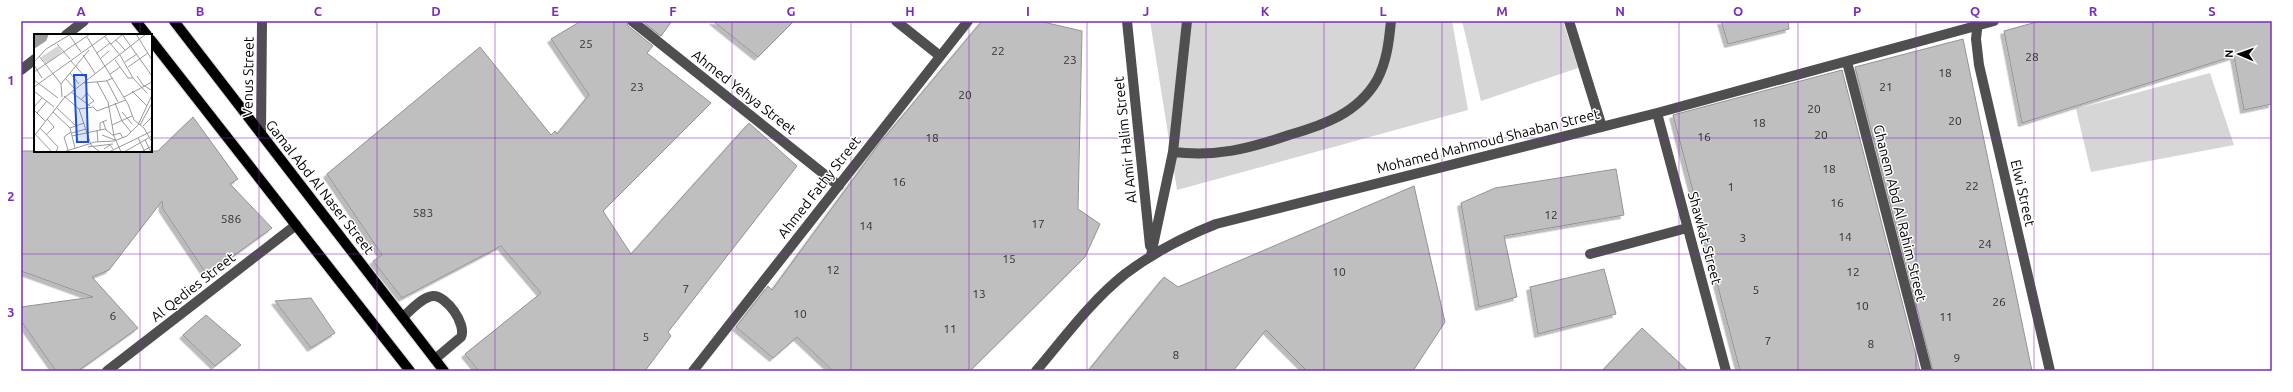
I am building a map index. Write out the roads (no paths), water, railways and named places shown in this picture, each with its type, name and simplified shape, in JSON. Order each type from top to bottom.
[{"type":"main road","points":[[136,21],[146,34]]},
{"type":"main road","name":"Gamal Abd Al Naser Street","points":[[174,21],[444,371]]},
{"type":"main road","points":[[152,41],[410,371]]},
{"type":"street","points":[[67,34],[84,21]]},
{"type":"street","name":"Venus Street","points":[[261,133],[262,21]]},
{"type":"street","name":"Ahmed Yehya Street","points":[[632,21],[839,186]]},
{"type":"street","points":[[896,21],[940,56]]},
{"type":"street","name":"Ahmed Fathy Street","points":[[693,371],[968,21]]},
{"type":"street","name":"Al Amir Halim Street","points":[[1127,21],[1151,255]]},
{"type":"street","points":[[1151,255],[1173,152],[1188,21]]},
{"type":"street","points":[[1173,152],[1192,154],[1232,152],[1328,123],[1356,105],[1377,80],[1389,49],[1390,21]]},
{"type":"street","points":[[1569,21],[1602,127]]},
{"type":"street","name":"Mohamed Mahmoud Shaaban Street","points":[[1036,371],[1100,298],[1124,275],[1151,255],[1183,238],[1223,222],[1657,113],[1847,62],[1978,24],[1994,21]]},
{"type":"street","name":"Elwi Street","points":[[1978,24],[1976,39],[1979,65],[2050,371]]},
{"type":"street","points":[[21,70],[34,60]]},
{"type":"street","name":"Ghanem Abd Al Rahim Street","points":[[1847,62],[1926,371]]},
{"type":"street","name":"Shawkat Street","points":[[1657,113],[1726,371]]},
{"type":"street","name":"Al Qedies Street","points":[[107,371],[296,225]]},
{"type":"street","points":[[1590,254],[1687,228]]},
{"type":"street","points":[[403,317],[424,299],[434,296],[442,298],[462,323],[463,332],[461,336],[435,359]]}]
